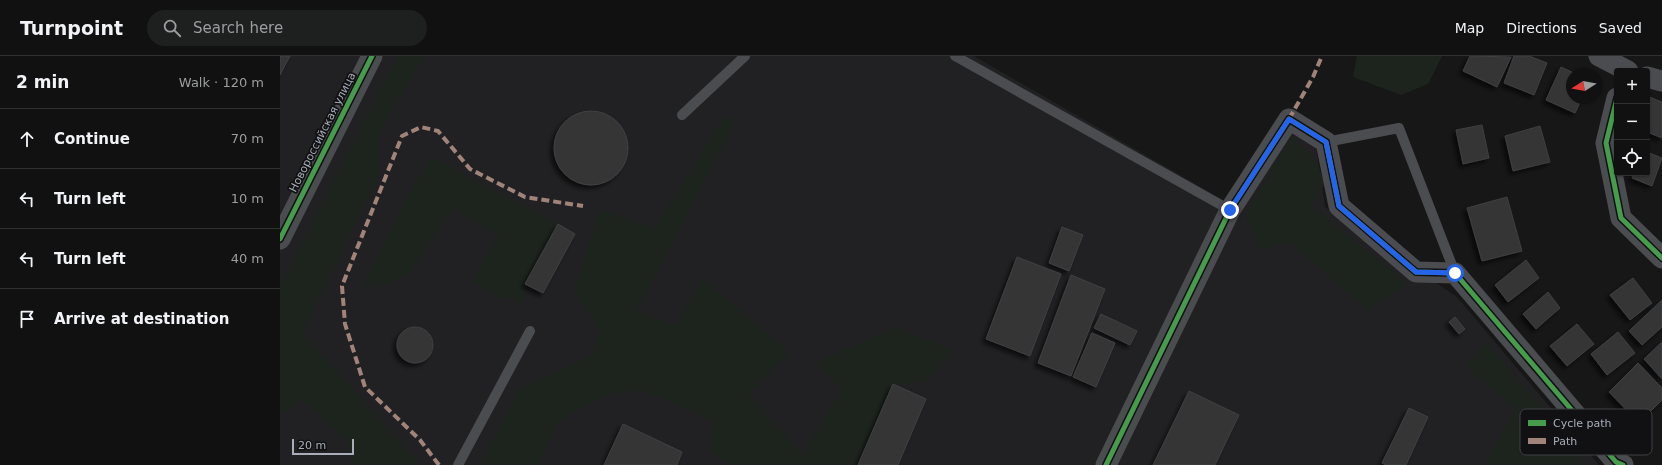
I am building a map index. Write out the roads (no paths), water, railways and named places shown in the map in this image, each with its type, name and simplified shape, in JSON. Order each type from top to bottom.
[{"type":"street","name":"Новороссийская улица","points":[[280,239],[372,56]]},
{"type":"street","points":[[1599,56],[1620,68]]},
{"type":"street","points":[[1650,78],[1662,81]]},
{"type":"street","points":[[1616,104],[1606,143],[1621,218],[1662,258]]},
{"type":"street","points":[[1106,465],[1230,210],[1289,119],[1326,142],[1339,206],[1416,272],[1455,273],[1573,409]]},
{"type":"street","points":[[1613,455],[1620,463]]},
{"type":"lane","points":[[682,115],[745,56]]},
{"type":"lane","points":[[955,56],[1230,210]]},
{"type":"lane","points":[[1326,142],[1399,128],[1455,273]]},
{"type":"lane","points":[[458,465],[530,331]]}]
